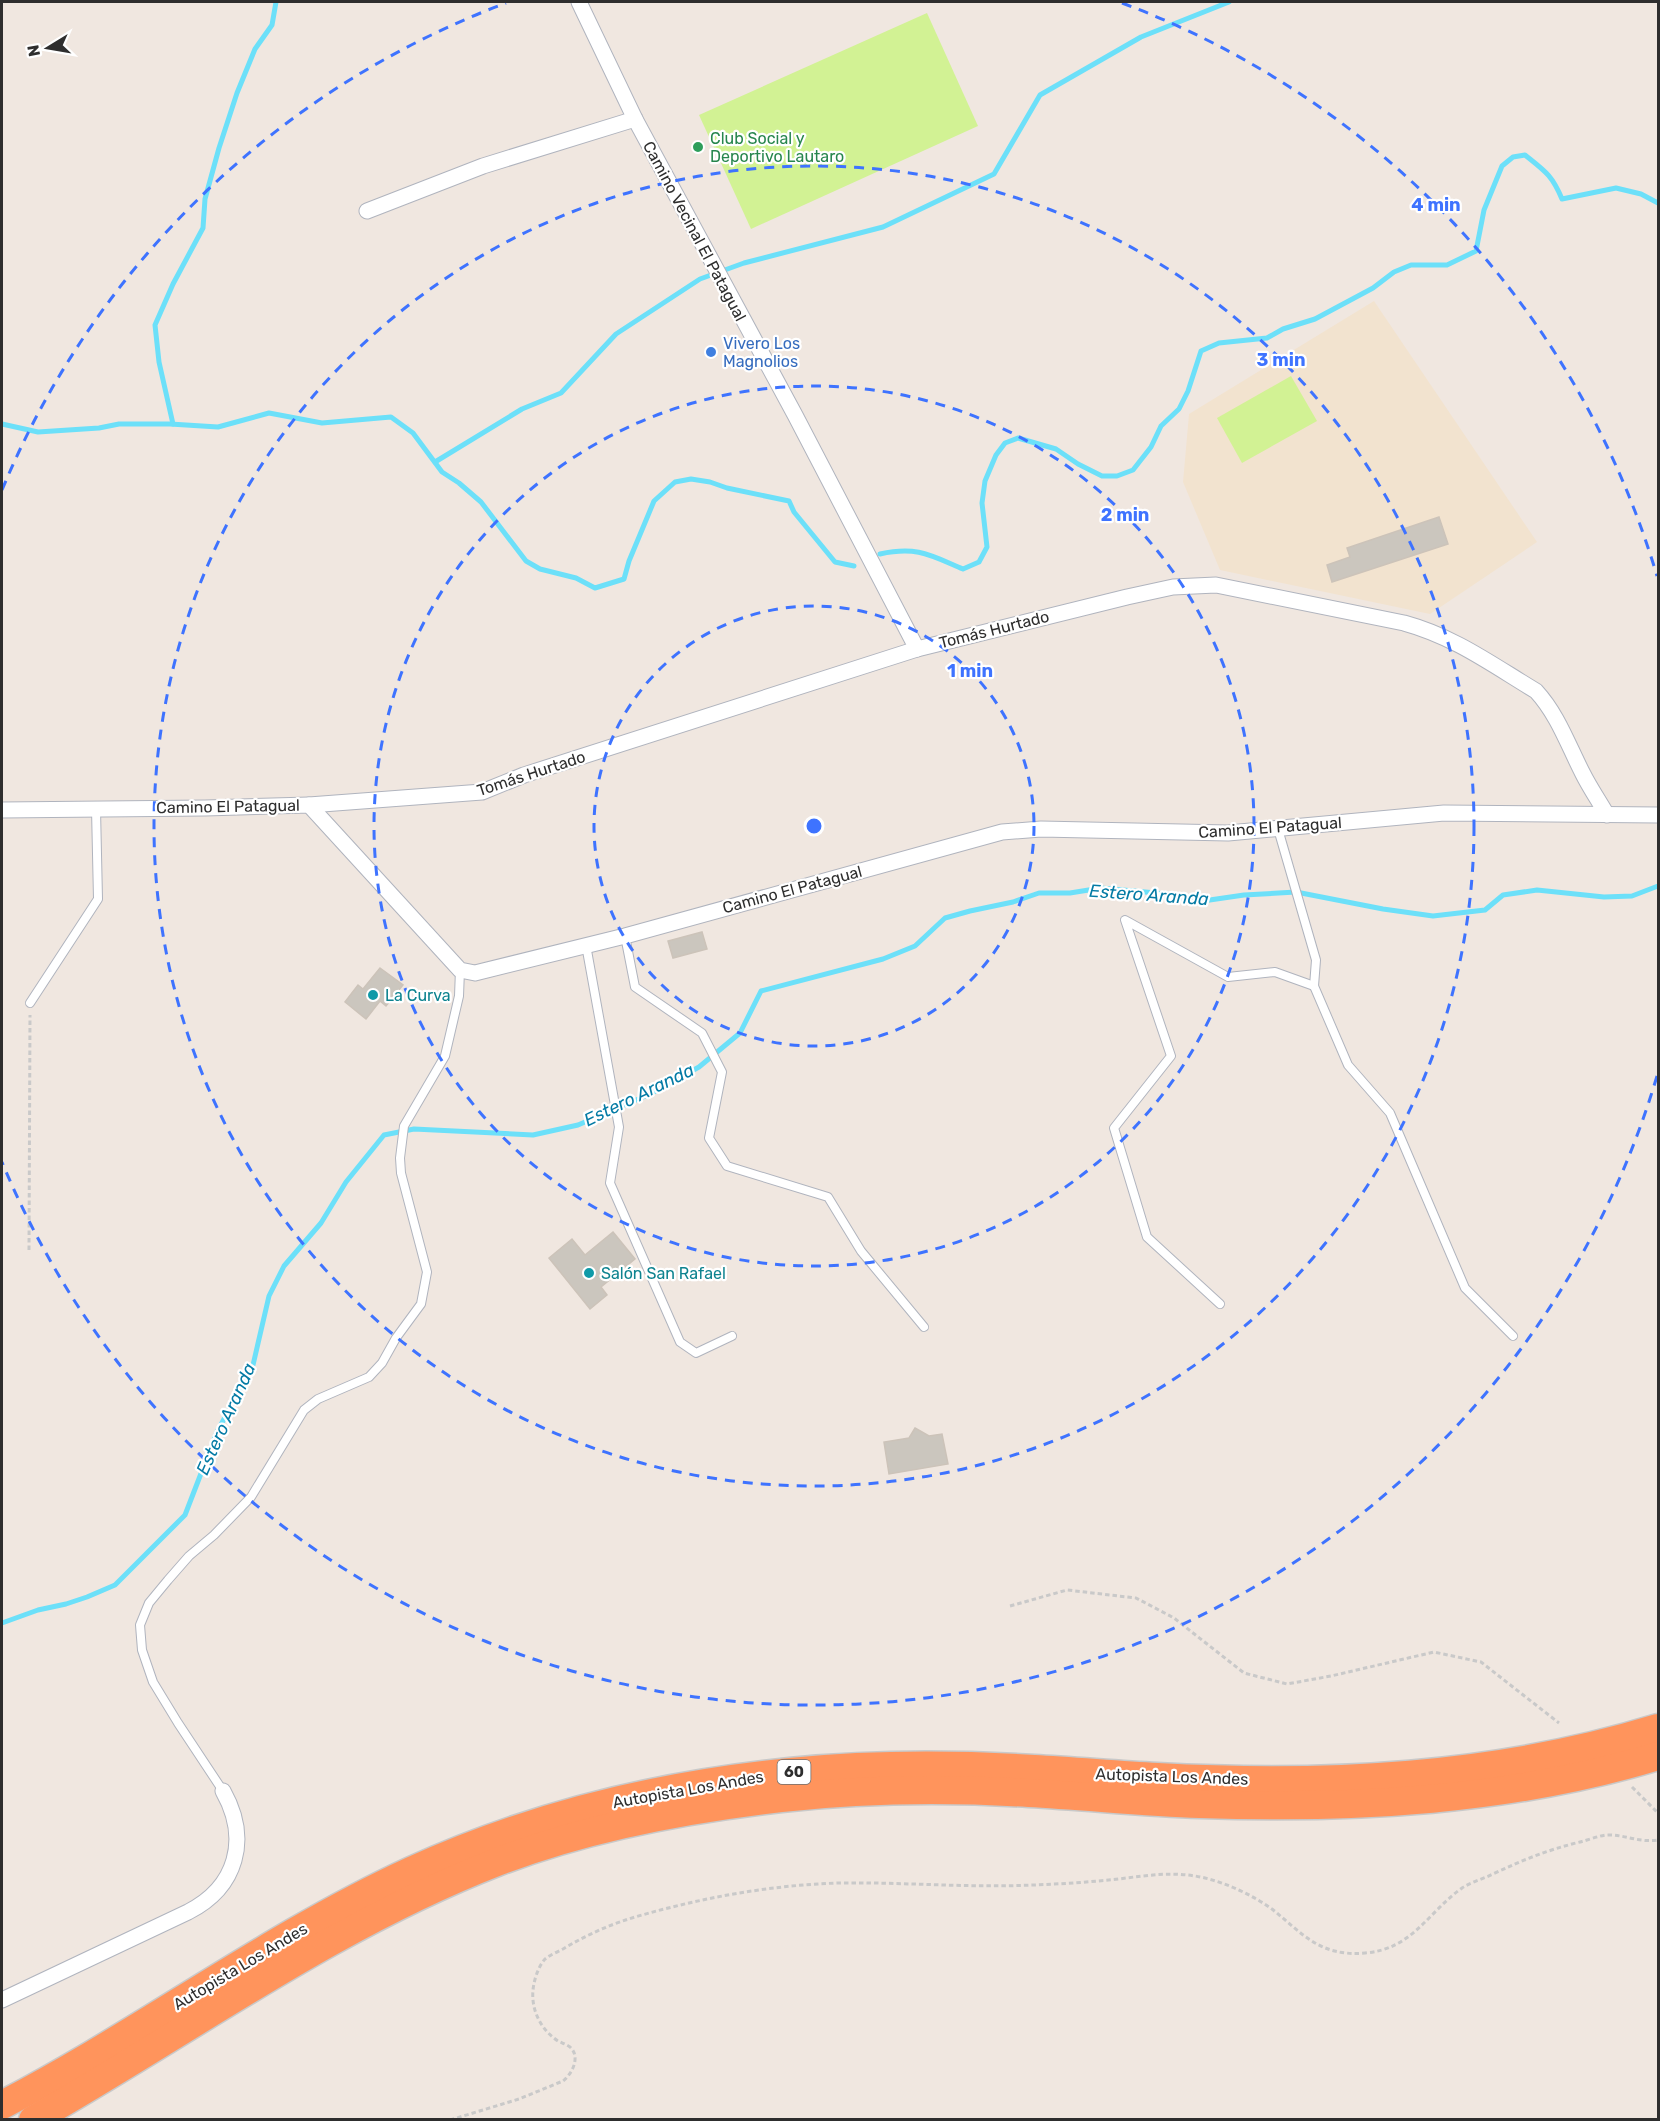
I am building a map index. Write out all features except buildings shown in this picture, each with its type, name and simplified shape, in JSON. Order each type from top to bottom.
[{"type":"highway","name":"Autopista Los Andes","points":[[2,2105],[320,1919],[407,1873],[503,1833],[610,1802],[742,1778],[880,1766],[1034,1768],[1158,1777],[1253,1780],[1418,1774],[1518,1763],[1588,1748],[1659,1728]]},
{"type":"highway","name":"Autopista Los Andes","points":[[33,2120],[296,1962],[375,1918],[476,1871],[534,1849],[650,1819],[784,1798],[907,1790],[1032,1793],[1135,1801],[1220,1804],[1309,1805],[1395,1802],[1518,1789],[1595,1773],[1659,1756]]},
{"type":"street","name":"Camino Vecinal El Patagual","points":[[579,2],[635,119],[917,649]]},
{"type":"street","points":[[368,211],[483,166],[635,119]]},
{"type":"street","name":"Tomás Hurtado","points":[[309,805],[482,792],[524,775],[917,649],[1126,597],[1184,586],[1216,585],[1404,623],[1433,631],[1455,642],[1536,691],[1557,719],[1583,774],[1607,815]]},
{"type":"street","name":"Camino El Patagual","points":[[2,810],[309,805],[460,970],[475,973],[625,936],[1002,832],[1041,830],[1228,833],[1444,813],[1659,815]]},
{"type":"street","points":[[2,2000],[188,1912],[212,1896],[230,1872],[237,1844],[235,1816],[223,1791]]},
{"type":"lane","points":[[30,1003],[98,899],[96,808]]},
{"type":"lane","points":[[1278,829],[1316,960],[1314,986],[1348,1065],[1390,1113],[1465,1288],[1513,1336]]},
{"type":"lane","points":[[1220,1304],[1147,1237],[1114,1128],[1171,1056],[1125,920],[1228,977],[1275,972],[1314,986]]},
{"type":"lane","points":[[625,936],[635,987],[702,1033],[722,1072],[709,1138],[727,1166],[828,1197],[861,1251],[924,1327]]},
{"type":"lane","points":[[586,944],[619,1127],[610,1183],[680,1342],[696,1353],[732,1336]]},
{"type":"lane","points":[[223,1791],[153,1682],[142,1650],[140,1625],[149,1603],[189,1556],[252,1497],[304,1410],[318,1399],[369,1377],[382,1363],[396,1338],[421,1304],[427,1272],[401,1173],[400,1158],[404,1126],[445,1056],[459,996],[460,970]]},
{"type":"path","points":[[29,1250],[30,1003]]},
{"type":"path","points":[[1010,1606],[1067,1590],[1136,1598],[1174,1618],[1244,1673],[1287,1684],[1434,1652],[1480,1662],[1559,1723]]},
{"type":"path","points":[[1632,1787],[1659,1813]]},
{"type":"path","points":[[450,2120],[519,2099],[569,2077],[575,2062],[572,2051],[570,2047],[550,2036],[543,2027],[534,2006],[533,1986],[540,1967],[546,1959],[593,1931],[668,1907],[746,1891],[793,1886],[839,1884],[985,1887],[1077,1883],[1164,1873],[1208,1879],[1229,1886],[1269,1907],[1297,1932],[1320,1946],[1360,1954],[1398,1944],[1408,1938],[1463,1888],[1543,1852],[1606,1835],[1645,1842],[1659,1840]]},
{"type":"shaded area","points":[[1374,301],[1537,542],[1430,614],[1220,570],[1183,482],[1189,414]]},
{"type":"green space","points":[[927,13],[978,126],[751,229],[699,115]]},
{"type":"green space","points":[[1291,376],[1317,421],[1242,463],[1217,418]]},
{"type":"waterway","points":[[173,424],[159,362],[155,325],[173,284],[203,228],[205,199],[219,148],[237,93],[255,49],[272,25],[276,2]]},
{"type":"waterway","points":[[435,462],[522,409],[561,393],[616,334],[700,279],[744,263],[883,227],[994,174],[1040,95],[1141,37],[1229,2]]},
{"type":"waterway","points":[[880,554],[904,551],[923,553],[963,569],[979,562],[987,547],[982,503],[985,481],[996,455],[1005,443],[1018,438],[1056,449],[1102,476],[1117,476],[1133,470],[1151,447],[1161,426],[1179,409],[1188,391],[1201,351],[1219,343],[1267,338],[1283,329],[1315,319],[1373,288],[1394,272],[1411,265],[1447,265],[1476,251],[1484,210],[1502,166],[1513,157],[1525,155],[1538,165],[1551,179],[1562,199],[1616,188],[1641,194],[1658,203]]},
{"type":"waterway","points":[[2,424],[38,432],[99,428],[119,424],[218,427],[269,413],[322,423],[391,417],[413,433],[442,472],[481,502],[526,561],[540,569],[576,578],[595,588],[624,579],[654,501],[675,482],[691,479],[789,501],[794,512],[835,562],[854,566]]},
{"type":"waterway","name":"Estero Aranda","points":[[2,1623],[38,1610],[87,1597],[115,1585],[185,1515],[217,1432],[253,1365],[269,1296],[284,1266],[321,1223],[346,1182],[384,1135],[414,1129],[533,1135],[578,1125],[650,1094],[699,1067],[740,1033],[761,991],[883,959],[915,946],[945,918],[1013,902],[1039,893],[1070,893],[1101,888],[1167,894],[1196,902],[1244,895],[1296,892],[1433,916],[1485,910],[1503,895],[1537,890],[1604,897],[1632,896],[1658,886]]},
{"type":"place","name":"Club Social y Deportivo Lautaro","points":[[698,147]]},
{"type":"place","name":"Vivero Los Magnolios","points":[[711,352]]},
{"type":"place","name":"La Curva","points":[[373,995]]},
{"type":"place","name":"Salón San Rafael","points":[[589,1273]]}]
